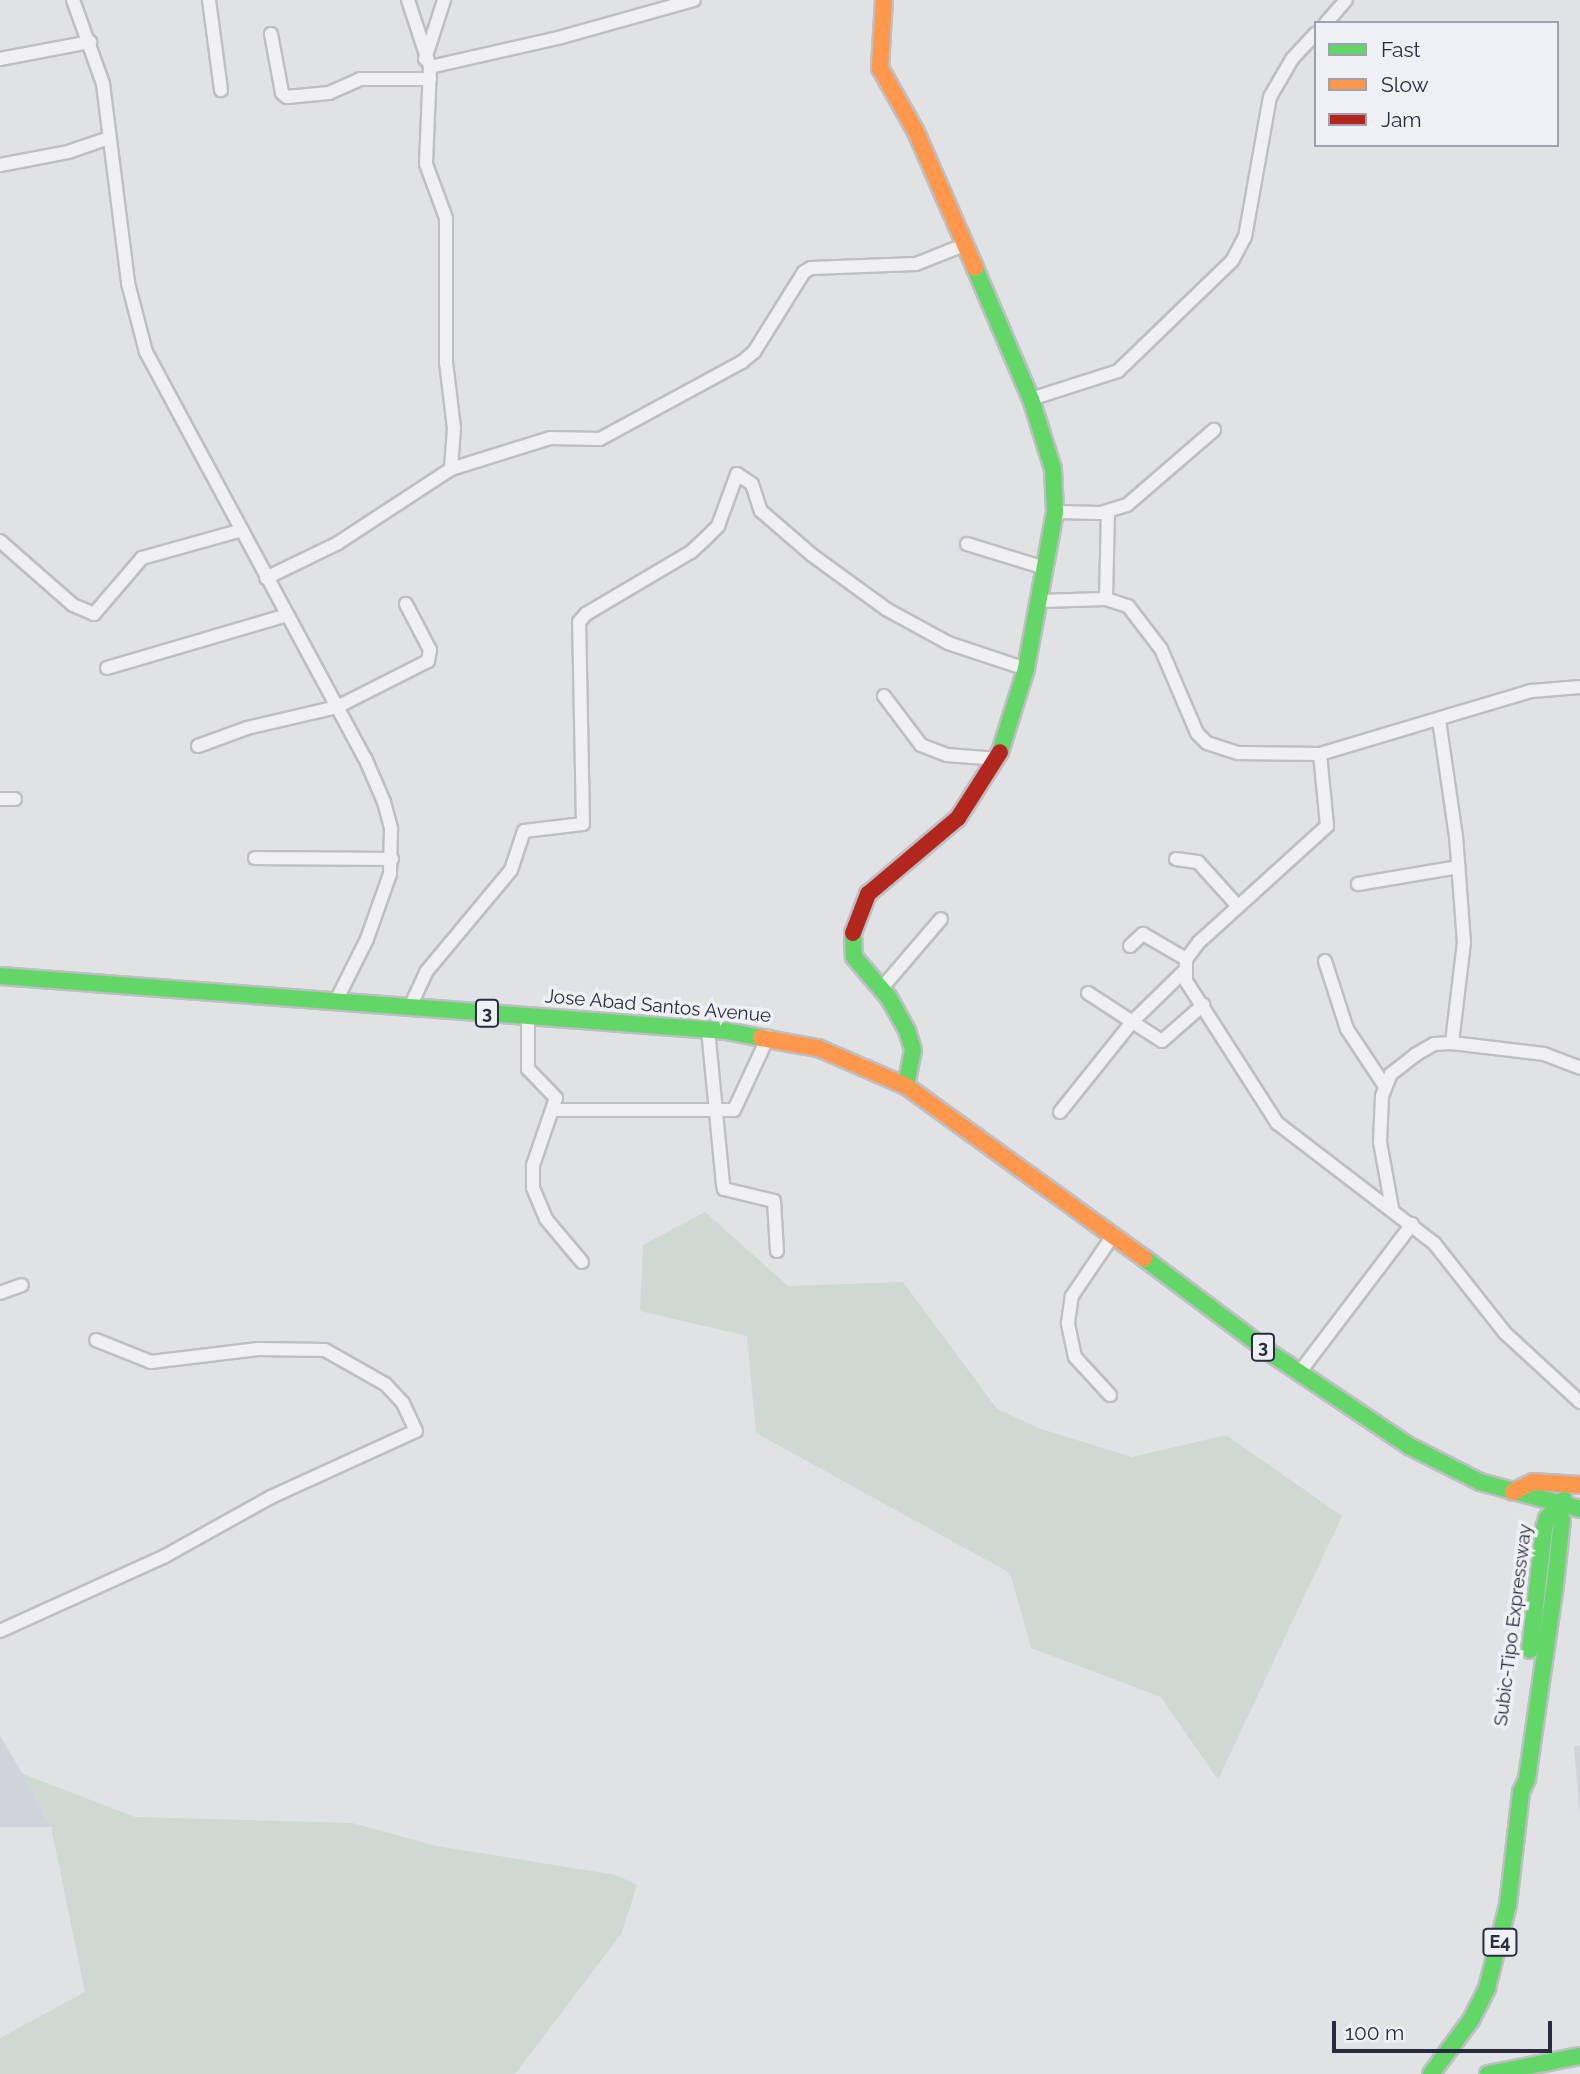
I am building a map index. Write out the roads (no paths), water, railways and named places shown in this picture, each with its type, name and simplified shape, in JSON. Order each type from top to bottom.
[{"type":"main road","points":[[884,0],[880,68],[916,132],[1031,399],[1053,469],[1055,512],[1026,669],[998,759],[958,818],[868,894],[858,907],[853,926],[854,957],[898,1012],[913,1051],[905,1086]]},
{"type":"main road","name":"Jose Abad Santos Avenue","points":[[0,975],[708,1029],[768,1036],[841,1056],[905,1086],[1115,1233],[1299,1373],[1428,1457],[1480,1482],[1556,1505],[1580,1508]]},
{"type":"main road","points":[[1513,1492],[1533,1482],[1580,1485]]},
{"type":"main road","name":"E4","points":[[1513,1492],[1529,1515],[1536,1584]]},
{"type":"main road","points":[[1556,1505],[1580,1495]]},
{"type":"main road","name":"Subic-Tipo Expressway","points":[[1521,1792],[1517,1778],[1536,1584],[1544,1529],[1556,1505]]},
{"type":"main road","name":"Subic-Tipo Expressway","points":[[1431,2074],[1471,2021],[1487,1988],[1508,1905],[1521,1792],[1527,1779],[1555,1585],[1562,1520],[1556,1505]]},
{"type":"main road","name":"E4","points":[[1555,1585],[1580,1531]]},
{"type":"main road","points":[[1488,2074],[1580,2056]]},
{"type":"street","points":[[73,0],[90,41],[103,84],[128,283],[142,340],[163,388],[337,707],[384,802],[392,859],[381,904],[336,1001]]},
{"type":"street","points":[[209,0],[221,90]]},
{"type":"street","points":[[408,0],[428,68]]},
{"type":"street","points":[[444,0],[428,68],[424,153],[446,218],[446,362],[454,428],[451,469]]},
{"type":"street","points":[[271,34],[282,93],[287,97],[329,93],[360,79],[522,48],[694,0]]},
{"type":"street","points":[[1328,21],[1346,0]]},
{"type":"street","points":[[1031,399],[1118,372],[1232,261],[1245,237],[1270,97],[1292,59],[1314,35]]},
{"type":"street","points":[[0,59],[90,41]]},
{"type":"street","points":[[0,165],[68,152],[110,138]]},
{"type":"street","points":[[266,578],[338,543],[451,469],[550,438],[600,439],[743,362],[811,268],[916,264],[964,245]]},
{"type":"street","points":[[1055,512],[1108,512],[1127,505],[1214,430]]},
{"type":"street","points":[[410,1007],[426,972],[511,870],[524,831],[583,824],[579,622],[586,614],[691,552],[718,526],[737,474],[752,484],[761,511],[886,608],[948,643],[1026,669]]},
{"type":"street","points":[[1105,598],[1108,512]]},
{"type":"street","points":[[0,541],[74,605],[94,614],[142,558],[242,530]]},
{"type":"street","points":[[967,544],[1045,568]]},
{"type":"street","points":[[1039,601],[1105,598],[1128,606],[1151,630],[1192,725],[1207,743],[1238,753],[1320,754],[1532,691],[1580,687]]},
{"type":"street","points":[[198,746],[247,728],[337,707],[428,661],[429,650],[406,604]]},
{"type":"street","points":[[107,668],[286,615]]},
{"type":"street","points":[[884,696],[921,745],[947,755],[998,759]]},
{"type":"street","points":[[1439,720],[1459,867],[1464,959],[1452,1043]]},
{"type":"street","points":[[1060,1112],[1132,1022],[1236,904],[1327,826],[1320,754]]},
{"type":"street","points":[[0,799],[15,799]]},
{"type":"street","points":[[255,858],[392,859]]},
{"type":"street","points":[[1176,859],[1198,862],[1236,904]]},
{"type":"street","points":[[1358,884],[1459,867]]},
{"type":"street","points":[[881,989],[941,919]]},
{"type":"street","points":[[1130,946],[1143,934],[1185,965],[1203,1005],[1277,1123],[1412,1224],[1466,1279],[1505,1333],[1580,1402]]},
{"type":"street","points":[[1325,961],[1348,1029],[1384,1085],[1380,1142],[1392,1208]]},
{"type":"street","points":[[1088,993],[1162,1041],[1203,1005]]},
{"type":"street","points":[[528,1015],[526,1062],[555,1092],[553,1110],[533,1165],[533,1188],[546,1219],[582,1262]]},
{"type":"street","points":[[708,1029],[713,1111],[724,1189],[774,1201],[777,1251]]},
{"type":"street","points":[[553,1110],[734,1110],[740,1102],[768,1036]]},
{"type":"street","points":[[1384,1085],[1415,1055],[1434,1044],[1452,1043],[1544,1054],[1580,1068]]},
{"type":"street","points":[[1299,1373],[1412,1224]]},
{"type":"street","points":[[1110,1395],[1074,1357],[1069,1316],[1072,1296],[1115,1233]]},
{"type":"street","points":[[0,1293],[22,1284]]},
{"type":"street","points":[[0,1631],[165,1556],[271,1497],[416,1431],[404,1403],[385,1384],[325,1350],[258,1349],[151,1362],[96,1340]]}]
